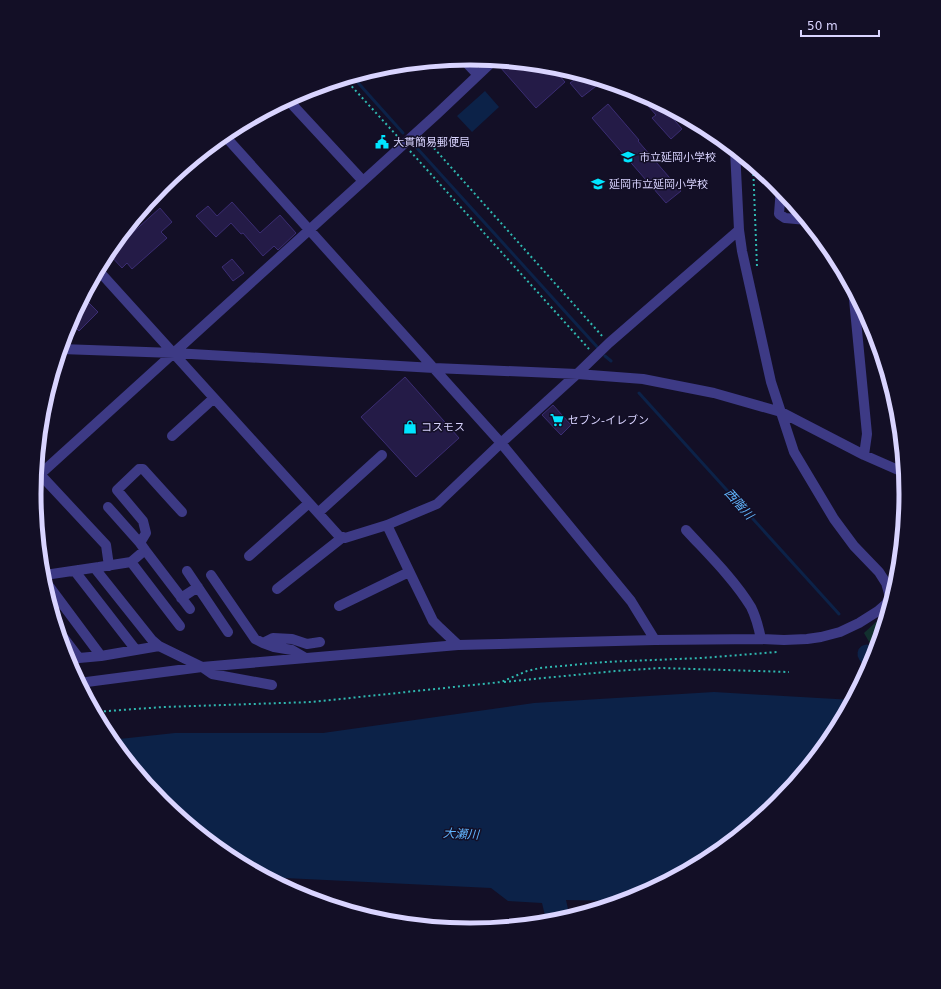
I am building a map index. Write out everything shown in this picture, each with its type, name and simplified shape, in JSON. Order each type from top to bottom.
[{"type":"street","points":[[469,65],[478,75]]},
{"type":"street","points":[[42,470],[174,353],[488,66]]},
{"type":"street","points":[[292,104],[363,181]]},
{"type":"street","points":[[228,140],[501,443],[631,601],[655,640]]},
{"type":"street","points":[[735,157],[739,230],[744,258],[771,382],[794,452],[834,519],[854,546],[879,572],[886,583],[889,592]]},
{"type":"street","points":[[780,198],[779,214],[785,218],[800,219]]},
{"type":"street","points":[[102,275],[339,536],[346,538],[387,525],[437,504],[609,343],[739,230]]},
{"type":"street","points":[[854,302],[867,434],[864,454]]},
{"type":"street","points":[[67,349],[174,353],[434,368],[577,374],[643,379],[714,393],[781,412],[899,471]]},
{"type":"street","points":[[172,436],[214,398]]},
{"type":"street","points":[[318,513],[382,456]]},
{"type":"street","points":[[48,574],[131,562],[143,546],[146,533],[143,521],[117,490],[139,469],[143,469],[182,512]]},
{"type":"street","points":[[42,479],[106,545],[104,567]]},
{"type":"street","points":[[249,556],[309,503]]},
{"type":"street","points":[[108,507],[143,546],[190,609]]},
{"type":"street","points":[[387,525],[433,621],[458,645]]},
{"type":"street","points":[[686,530],[730,579],[751,608],[761,639]]},
{"type":"street","points":[[277,589],[343,537]]},
{"type":"street","points":[[131,562],[180,626]]},
{"type":"street","points":[[104,567],[98,571],[152,640],[159,646],[202,667],[212,674],[272,685]]},
{"type":"street","points":[[78,570],[77,574],[136,650]]},
{"type":"street","points":[[187,571],[228,632]]},
{"type":"street","points":[[339,606],[410,572]]},
{"type":"street","points":[[211,575],[255,639],[274,647],[292,650],[304,658]]},
{"type":"street","points":[[182,598],[198,587]]},
{"type":"street","points":[[52,590],[101,656]]},
{"type":"street","points":[[84,682],[202,667],[458,645],[655,640],[784,640],[821,637],[840,632],[859,623],[885,605]]},
{"type":"street","points":[[263,643],[273,638],[292,639],[307,644],[320,642]]},
{"type":"street","points":[[68,644],[79,658],[101,656],[159,646]]},
{"type":"path","points":[[349,83],[596,356]]},
{"type":"path","points":[[418,131],[609,343]]},
{"type":"path","points":[[753,171],[757,269]]},
{"type":"path","points":[[501,682],[527,671],[540,668],[604,662],[702,658],[777,652],[784,640]]},
{"type":"path","points":[[100,712],[164,707],[312,702],[501,682],[661,668],[789,672]]},
{"type":"green space","points":[[882,617],[872,647],[864,633]]},
{"type":"water","points":[[485,91],[499,107],[472,132],[457,116]]},
{"type":"water","name":"大瀬川","points":[[714,692],[847,700],[828,733],[793,778],[754,817],[709,852],[660,880],[635,891],[610,901],[566,900],[569,912],[545,917],[542,903],[508,901],[491,888],[277,878],[232,852],[187,817],[148,778],[118,739],[175,733],[323,733],[534,703]]},
{"type":"building","points":[[500,67],[554,73],[558,74],[565,82],[536,108]]},
{"type":"building","points":[[576,78],[598,85],[582,97],[570,83]]},
{"type":"building","points":[[645,102],[670,115],[682,129],[671,139],[652,118],[656,115]]},
{"type":"building","points":[[608,104],[681,191],[666,203],[592,118]]},
{"type":"building","points":[[232,202],[260,233],[280,215],[296,233],[278,250],[274,246],[263,256],[243,233],[241,234],[231,223],[216,237],[196,216],[208,206],[217,216]]},
{"type":"building","points":[[160,208],[172,222],[161,232],[167,238],[132,269],[127,263],[122,268],[112,257],[125,239]]},
{"type":"building","points":[[232,259],[244,273],[233,281],[222,267]]},
{"type":"building","points":[[87,301],[98,312],[79,331],[75,327]]},
{"type":"building","name":"コスモス","points":[[405,377],[459,438],[416,477],[361,417]]},
{"type":"building","name":"セブン-イレブン","points":[[553,405],[571,425],[561,435],[542,415]]},
{"type":"waterway","points":[[356,81],[403,133]]},
{"type":"waterway","points":[[416,147],[599,349]]},
{"type":"waterway","points":[[605,356],[611,361]]},
{"type":"waterway","name":"西階川","points":[[639,393],[839,614]]},
{"type":"place","name":"大貫簡易郵便局","points":[[382,142]]},
{"type":"place","name":"市立延岡小学校","points":[[628,157]]},
{"type":"place","name":"延岡市立延岡小学校","points":[[598,184]]},
{"type":"place","name":"セブン-イレブン","points":[[557,420]]},
{"type":"place","name":"コスモス","points":[[410,427]]}]
